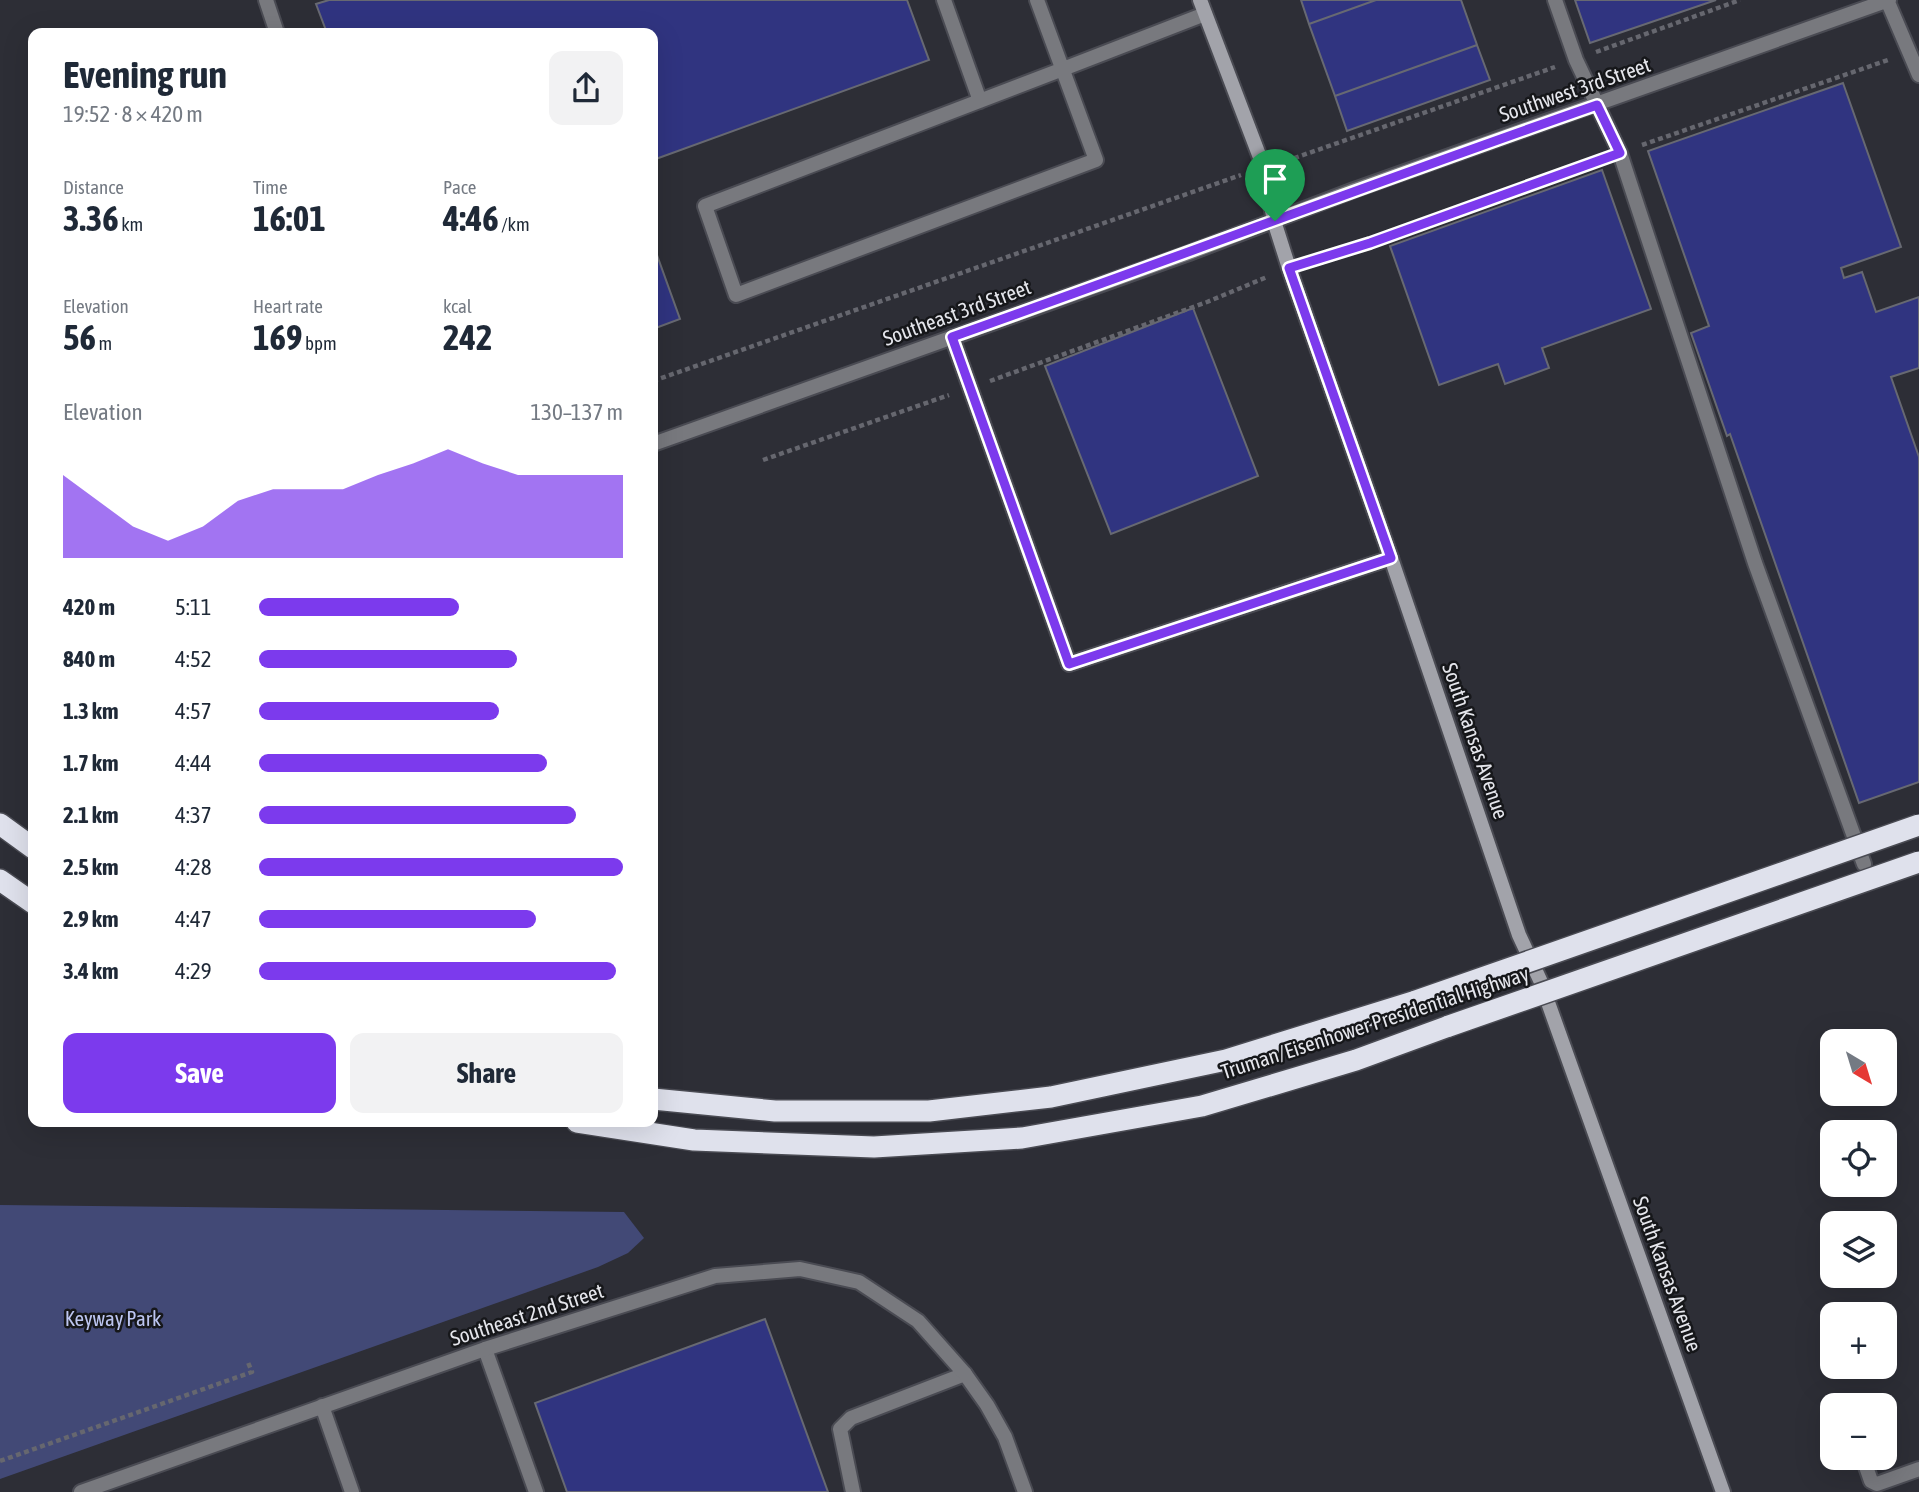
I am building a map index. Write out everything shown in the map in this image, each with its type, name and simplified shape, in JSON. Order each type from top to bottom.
[{"type":"highway","points":[[0,824],[28,844]]},
{"type":"highway","name":"Truman/Eisenhower Presidential Highway","points":[[658,1099],[775,1111],[929,1111],[1051,1097],[1130,1082],[1226,1060],[1416,1001],[1919,825]]},
{"type":"highway","name":"Truman/Eisenhower Presidential Highway","points":[[610,1127],[694,1140],[874,1147],[1022,1138],[1202,1106],[1356,1060],[1919,862]]},
{"type":"highway","points":[[0,880],[28,900]]},
{"type":"main road","name":"South Kansas Avenue","points":[[1200,0],[1264,168],[1275,221],[1289,268],[1519,935],[1540,980],[1723,1492]]},
{"type":"street","points":[[266,0],[275,28]]},
{"type":"street","points":[[944,0],[980,101]]},
{"type":"street","points":[[1037,0],[1063,69],[1096,160],[736,295],[705,206],[1063,69],[1205,15]]},
{"type":"street","points":[[1555,0],[1576,60],[1620,153],[1755,563],[1864,864]]},
{"type":"street","points":[[1888,0],[1919,75]]},
{"type":"street","name":"Southwest 3rd Street","points":[[1275,221],[1354,190],[1888,0]]},
{"type":"street","name":"Southeast 3rd Street","points":[[658,442],[1275,221]]},
{"type":"street","points":[[952,337],[1069,664],[1391,558]]},
{"type":"street","name":"Southeast 2nd Street","points":[[81,1492],[485,1349],[715,1276],[800,1269],[859,1282],[918,1321],[965,1374],[988,1405],[1005,1437],[1025,1492]]},
{"type":"street","points":[[485,1349],[536,1492]]},
{"type":"street","points":[[853,1492],[840,1429],[851,1418],[965,1374]]},
{"type":"street","points":[[322,1406],[352,1492]]},
{"type":"street","points":[[1867,1470],[1871,1481],[1877,1484],[1919,1469]]},
{"type":"path","points":[[658,379],[1338,144],[1740,0]]},
{"type":"path","points":[[763,460],[1207,302],[1289,268],[1370,243],[1911,53]]},
{"type":"path","points":[[0,1461],[252,1372],[247,1360]]},
{"type":"green space","name":"Keyway Park","points":[[0,1205],[624,1212],[644,1238],[628,1253],[598,1267],[0,1479]]},
{"type":"building","points":[[329,0],[907,0],[929,60],[658,158],[658,28],[325,28],[316,4]]},
{"type":"building","points":[[1301,0],[1376,0],[1309,24]]},
{"type":"building","points":[[1376,0],[1461,0],[1477,45],[1335,96],[1309,24]]},
{"type":"building","points":[[1575,0],[1716,0],[1590,43]]},
{"type":"building","points":[[1477,45],[1490,80],[1347,131],[1335,96]]},
{"type":"building","points":[[1843,83],[1901,247],[1841,268],[1844,278],[1862,272],[1876,312],[1919,297],[1919,368],[1891,377],[1919,457],[1919,782],[1859,803],[1730,434],[1727,436],[1691,333],[1709,326],[1648,151]]},
{"type":"building","points":[[1602,170],[1651,309],[1542,348],[1549,368],[1505,384],[1498,364],[1439,385],[1390,246]]},
{"type":"building","points":[[658,258],[680,319],[658,327]]},
{"type":"building","points":[[1193,308],[1258,476],[1111,534],[1045,366]]},
{"type":"building","points":[[765,1319],[828,1492],[567,1492],[535,1403]]},
{"type":"route","points":[[1597,105],[1620,153],[1370,243],[1289,268],[1391,558],[1069,664],[952,337],[1275,221],[1354,190],[1597,105]]}]
